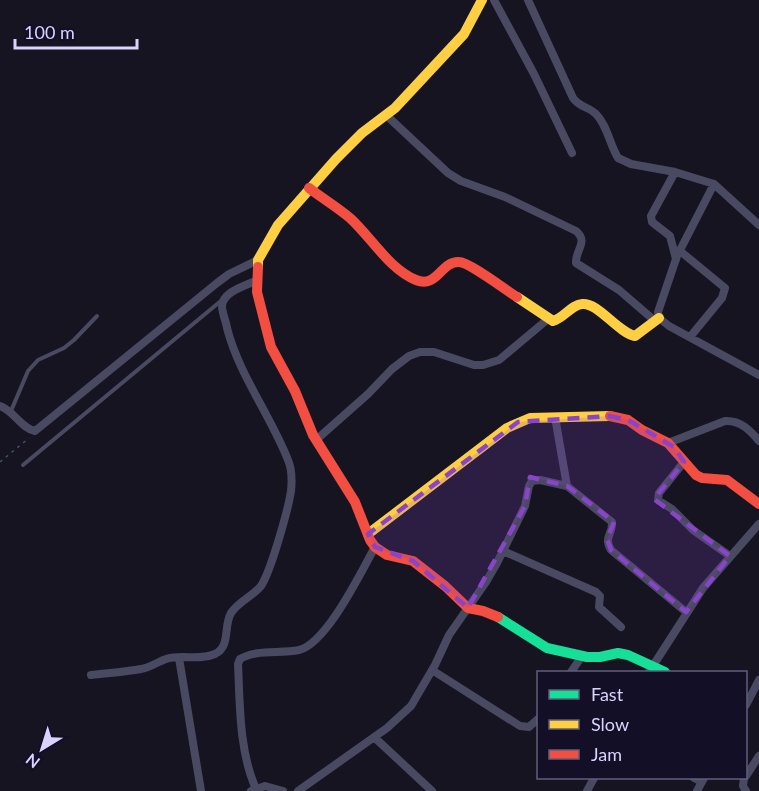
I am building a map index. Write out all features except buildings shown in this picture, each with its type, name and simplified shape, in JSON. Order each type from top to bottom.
[{"type":"street","points":[[482,0],[464,34],[395,108],[362,133],[309,188],[278,225],[258,260],[257,292],[270,347],[288,376],[316,440],[355,502],[375,547],[387,555],[413,561],[468,608],[483,611],[506,621],[547,648],[582,656],[600,657],[618,653],[628,655],[651,669],[703,588],[759,524]]},
{"type":"street","points":[[494,0],[534,74],[572,153]]},
{"type":"street","points":[[528,0],[573,98],[580,106],[598,117],[618,158],[631,164],[675,172],[714,184],[759,225]]},
{"type":"street","points":[[386,115],[448,173],[461,181],[499,194],[576,231],[581,235],[583,241],[576,263],[619,290],[657,320],[759,375]]},
{"type":"street","points":[[675,172],[651,216],[652,222],[664,229],[678,255],[725,288],[722,298],[690,337]]},
{"type":"street","points":[[309,188],[348,216],[402,272],[416,281],[431,282],[451,262],[456,260],[463,262],[548,319],[557,321],[578,304],[584,303],[597,309],[629,336],[639,334],[657,320],[659,307],[678,255],[714,184]]},
{"type":"street","points":[[0,406],[11,412],[30,430],[35,431],[223,279],[258,260]]},
{"type":"street","points":[[91,675],[141,669],[165,659],[208,656],[222,648],[232,611],[255,592],[267,574],[286,512],[291,489],[291,473],[288,461],[263,408],[243,373],[229,336],[222,306],[229,294],[257,280]]},
{"type":"street","points":[[316,440],[409,356],[420,352],[434,352],[474,365],[483,365],[499,360],[548,319]]},
{"type":"street","points":[[368,534],[507,428],[524,419],[609,416],[620,418],[668,442],[696,475],[702,478],[727,480],[759,504]]},
{"type":"street","points":[[555,417],[567,486]]},
{"type":"street","points":[[668,442],[733,420],[748,429],[759,441]]},
{"type":"street","points":[[684,462],[659,493],[658,500],[672,509],[693,530],[730,556]]},
{"type":"street","points":[[298,791],[374,737],[411,706],[432,670],[448,634],[486,582],[525,506],[532,481],[540,480],[567,486],[612,522],[607,538],[607,544],[611,550],[686,612]]},
{"type":"street","points":[[283,791],[265,786],[253,790],[243,740],[238,664],[240,659],[267,652],[302,649],[311,645],[346,599],[375,547]]},
{"type":"street","points":[[502,551],[596,592],[600,596],[599,607],[621,627]]},
{"type":"street","points":[[571,671],[582,656]]},
{"type":"street","points":[[179,658],[201,791]]},
{"type":"street","points":[[432,670],[520,726],[529,727],[537,720]]},
{"type":"street","points":[[747,703],[759,680]]},
{"type":"street","points":[[374,737],[432,791]]},
{"type":"street","points":[[747,774],[759,756]]},
{"type":"street","points":[[697,791],[703,780]]},
{"type":"lane","points":[[23,465],[229,294]]},
{"type":"lane","points":[[11,412],[28,371],[38,360],[64,348],[97,316]]},
{"type":"path","points":[[0,462],[35,431]]},
{"type":"highlighted area","points":[[609,416],[628,420],[674,447],[684,462],[654,499],[730,556],[686,612],[611,550],[607,539],[614,522],[567,486],[530,477],[525,506],[468,608],[413,561],[375,547],[368,534],[518,422]]},
{"type":"traffic: fast","points":[[498,617],[547,648],[587,657],[618,653],[628,655],[663,671]]},
{"type":"traffic: slow","points":[[258,267],[258,260],[278,225],[336,159],[362,133],[395,108],[464,34],[482,0]]},
{"type":"traffic: slow","points":[[517,297],[553,321],[578,305],[588,305],[601,312],[621,329],[635,336],[659,318]]},
{"type":"traffic: slow","points":[[368,534],[507,428],[530,418],[610,416]]},
{"type":"traffic: jam","points":[[309,188],[350,218],[389,261],[406,275],[423,282],[429,281],[448,266],[459,262],[479,271],[517,297]]},
{"type":"traffic: jam","points":[[258,267],[257,292],[271,347],[295,391],[313,435],[355,502],[370,540],[375,547],[387,555],[413,561],[468,608],[498,617]]},
{"type":"traffic: jam","points":[[610,416],[628,420],[668,443],[696,475],[702,478],[727,480],[759,504]]}]
